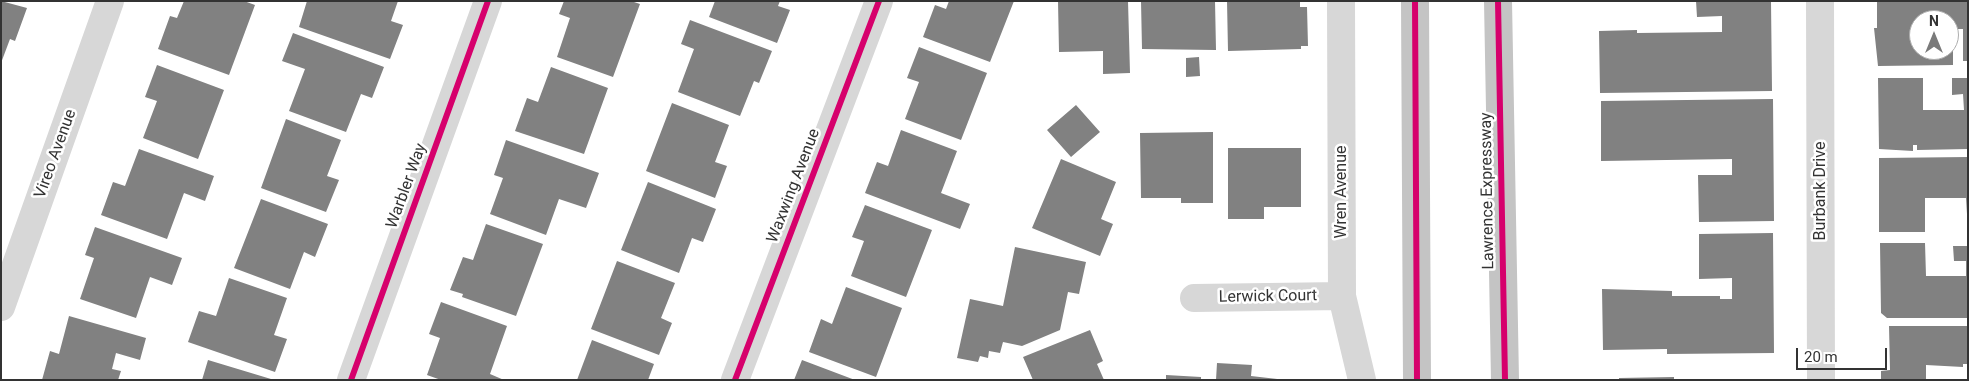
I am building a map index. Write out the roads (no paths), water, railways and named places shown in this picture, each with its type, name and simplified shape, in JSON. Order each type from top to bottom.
[{"type":"highway","points":[[1415,1],[1418,380]]},
{"type":"highway","name":"Lawrence Expressway","points":[[1498,1],[1505,380]]},
{"type":"street","name":"Vireo Avenue","points":[[1,306],[110,1]]},
{"type":"street","name":"Warbler Way","points":[[351,380],[488,1]]},
{"type":"street","name":"Waxwing Avenue","points":[[735,380],[879,1]]},
{"type":"street","name":"Wren Avenue","points":[[1341,1],[1342,296],[1362,380]]},
{"type":"street","name":"Burbank Drive","points":[[1820,1],[1821,380]]},
{"type":"street","name":"Lerwick Court","points":[[1194,298],[1342,296]]}]
